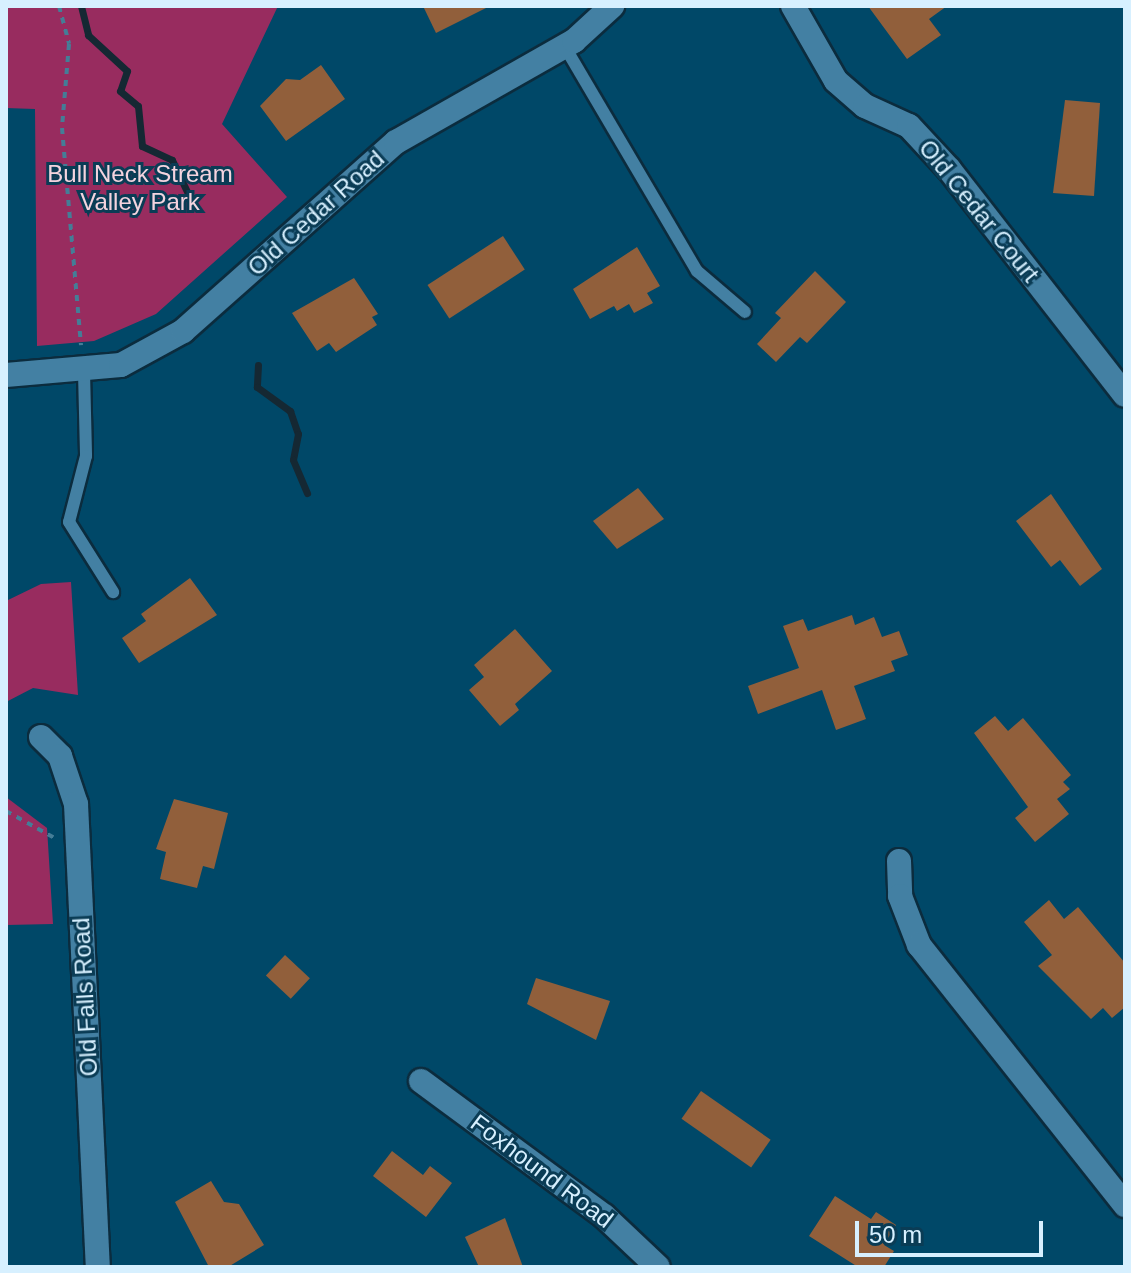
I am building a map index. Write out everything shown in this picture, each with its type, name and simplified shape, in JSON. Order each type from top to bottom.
[{"type":"street","name":"Old Cedar Road","points":[[6,375],[84,372],[121,365],[183,331],[396,142],[565,47],[612,6]]},
{"type":"street","name":"Old Cedar Court","points":[[793,6],[836,81],[865,106],[909,126],[949,169],[1125,395]]},
{"type":"street","name":"Old Falls Road","points":[[41,737],[69,776],[78,845],[98,1267]]},
{"type":"street","points":[[899,861],[900,896],[919,945],[1125,1205]]},
{"type":"street","name":"Foxhound Road","points":[[421,1081],[573,1192],[648,1263]]},
{"type":"lane","points":[[565,47],[697,271],[745,312]]},
{"type":"lane","points":[[84,372],[86,456],[69,522],[113,592]]},
{"type":"path","points":[[59,6],[69,44],[62,128],[84,372]]},
{"type":"path","points":[[6,811],[78,845]]},
{"type":"green space","name":"Bull Neck Stream Valley Park","points":[[6,6],[278,6],[222,124],[287,197],[156,314],[94,341],[37,346],[35,109],[6,108]]},
{"type":"green space","points":[[71,582],[78,695],[33,688],[6,702],[6,601],[41,584]]},
{"type":"green space","points":[[6,797],[47,828],[53,924],[6,925]]},
{"type":"building","points":[[423,6],[490,6],[436,33]]},
{"type":"building","points":[[868,6],[947,6],[929,19],[941,35],[907,59]]},
{"type":"building","points":[[321,65],[345,99],[286,141],[260,106],[286,79],[300,80]]},
{"type":"building","points":[[1065,100],[1100,103],[1094,196],[1053,193]]},
{"type":"building","points":[[503,236],[525,270],[449,319],[428,285]]},
{"type":"building","points":[[637,247],[660,286],[647,293],[653,303],[634,313],[629,304],[617,311],[614,306],[590,319],[573,289]]},
{"type":"building","points":[[815,271],[846,302],[807,343],[800,337],[776,362],[757,344],[781,318],[775,313]]},
{"type":"building","points":[[354,278],[378,314],[372,317],[377,325],[336,352],[329,343],[317,351],[292,313]]},
{"type":"building","points":[[638,488],[664,519],[617,549],[593,521]]},
{"type":"building","points":[[1051,494],[1102,569],[1080,586],[1060,560],[1051,567],[1016,521]]},
{"type":"building","points":[[190,578],[217,615],[139,663],[122,638],[146,621],[141,614]]},
{"type":"building","points":[[852,615],[855,625],[874,617],[882,637],[899,631],[908,655],[891,661],[895,671],[854,686],[866,719],[836,730],[822,690],[758,714],[748,686],[799,668],[783,626],[803,619],[808,631]]},
{"type":"building","points":[[515,629],[552,671],[515,704],[519,710],[500,726],[469,690],[484,677],[474,665]]},
{"type":"building","points":[[995,716],[1008,731],[1023,718],[1071,775],[1063,782],[1070,789],[1057,799],[1069,814],[1035,842],[1015,818],[1028,807],[974,733]]},
{"type":"building","points":[[174,799],[228,813],[214,869],[203,866],[197,888],[160,879],[166,852],[156,849]]},
{"type":"building","points":[[1049,900],[1064,919],[1078,907],[1125,963],[1125,1007],[1112,1018],[1103,1008],[1091,1019],[1038,966],[1052,955],[1024,922]]},
{"type":"building","points":[[285,955],[310,978],[291,999],[266,975]]},
{"type":"building","points":[[536,978],[610,1001],[596,1040],[527,1004]]},
{"type":"building","points":[[701,1091],[771,1140],[751,1168],[681,1119]]},
{"type":"building","points":[[392,1151],[423,1175],[430,1166],[452,1183],[426,1217],[373,1176]]},
{"type":"building","points":[[211,1181],[224,1202],[239,1204],[264,1245],[228,1267],[209,1267],[175,1202]]},
{"type":"building","points":[[835,1196],[871,1219],[876,1212],[896,1225],[884,1245],[894,1251],[884,1267],[858,1267],[809,1236]]},
{"type":"building","points":[[505,1218],[523,1267],[479,1267],[465,1237]]},
{"type":"waterway","points":[[81,6],[88,35],[127,71],[120,91],[138,106],[142,146],[172,160],[191,200]]},
{"type":"waterway","points":[[258,365],[257,387],[290,411],[298,434],[293,460],[307,493]]}]
